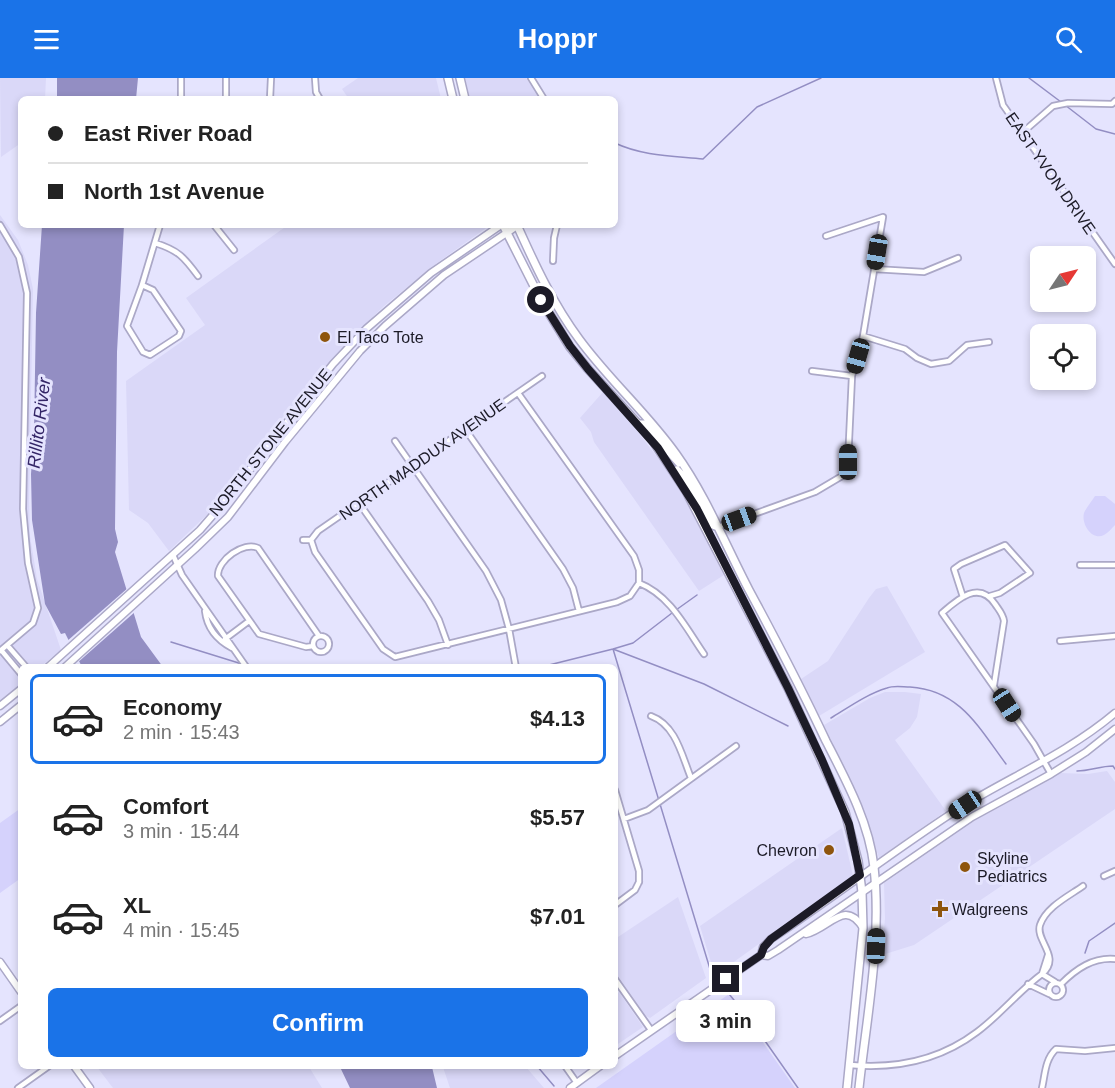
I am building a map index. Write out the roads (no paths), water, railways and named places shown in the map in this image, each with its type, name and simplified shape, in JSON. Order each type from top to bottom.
[{"type":"main road","points":[[448,78],[452,96]]},
{"type":"main road","points":[[460,78],[464,96]]},
{"type":"main road","name":"NORTH STONE AVENUE","points":[[51,664],[200,530],[333,364],[366,329],[431,273],[502,228]]},
{"type":"main road","name":"NORTH STONE AVENUE","points":[[68,664],[228,517],[285,441],[360,351],[444,275],[503,228]]},
{"type":"main road","points":[[505,228],[541,300],[570,346],[638,424],[670,465],[697,509],[788,688],[849,824],[860,875],[863,928],[847,1088]]},
{"type":"main road","points":[[518,228],[538,271],[568,322],[599,364],[656,427],[687,471],[718,527],[852,793],[861,816],[874,866],[877,916],[876,946],[859,1088]]},
{"type":"main road","points":[[638,424],[644,423],[672,457],[687,471]]},
{"type":"main road","points":[[670,465],[684,477],[710,524],[718,527]]},
{"type":"main road","points":[[0,706],[18,691]]},
{"type":"main road","points":[[0,722],[18,707]]},
{"type":"main road","points":[[618,1054],[761,955],[771,939],[860,875],[965,805],[1078,741],[1115,713]]},
{"type":"main road","points":[[761,955],[768,956],[972,817],[1051,774],[1086,752],[1115,729]]},
{"type":"main road","points":[[800,935],[816,931],[842,914],[856,918],[863,928]]},
{"type":"main road","points":[[0,962],[18,988]]},
{"type":"main road","points":[[76,1069],[90,1088]]},
{"type":"main road","points":[[570,1088],[596,1069]]},
{"type":"street","points":[[181,78],[181,96]]},
{"type":"street","points":[[226,78],[226,96]]},
{"type":"street","points":[[270,96],[271,78]]},
{"type":"street","points":[[315,78],[318,96]]},
{"type":"street","points":[[531,78],[542,96]]},
{"type":"street","name":"EAST YVON DRIVE","points":[[996,78],[1003,105],[1115,264]]},
{"type":"street","points":[[1022,133],[1053,106],[1068,103],[1112,104],[1115,101]]},
{"type":"street","points":[[718,527],[815,492],[842,476],[848,462],[852,376],[863,336],[883,217],[826,236]]},
{"type":"street","points":[[0,225],[19,257],[27,293],[23,516],[28,563],[38,608],[33,623],[0,650],[18,671]]},
{"type":"street","points":[[142,285],[153,290],[181,331],[179,336],[150,355],[143,352],[127,326],[159,228]]},
{"type":"street","points":[[216,228],[234,250]]},
{"type":"street","points":[[554,261],[556,228]]},
{"type":"street","points":[[155,243],[174,250],[186,260],[198,276]]},
{"type":"street","points":[[874,270],[924,272],[958,258]]},
{"type":"street","points":[[863,336],[905,349],[931,364],[949,361],[967,345],[989,342]]},
{"type":"street","points":[[812,371],[852,376]]},
{"type":"street","name":"NORTH MADDUX AVENUE","points":[[311,540],[315,533],[543,376]]},
{"type":"street","points":[[303,540],[311,540],[315,552],[383,649],[391,656],[400,657],[448,645],[617,602],[630,596],[639,583],[639,570],[634,556],[518,393]]},
{"type":"street","points":[[465,429],[562,569],[573,588],[579,611]]},
{"type":"street","points":[[395,441],[486,571],[501,600],[515,664]]},
{"type":"street","points":[[359,503],[434,611],[448,645]]},
{"type":"street","points":[[252,545],[258,548],[319,636],[328,639],[329,647],[320,652],[313,646],[306,647],[259,634],[249,621],[218,576],[217,569],[220,564],[245,546],[252,545]]},
{"type":"street","points":[[963,597],[954,569],[1005,545],[1030,573],[1000,593],[990,596]]},
{"type":"street","points":[[173,555],[177,566],[205,608],[206,621],[244,664]]},
{"type":"street","points":[[1080,565],[1115,565]]},
{"type":"street","points":[[639,583],[652,588],[667,601],[704,654]]},
{"type":"street","points":[[994,685],[1004,621],[1003,615],[990,596],[981,591],[957,600],[942,613],[994,685],[1051,774]]},
{"type":"street","points":[[223,640],[249,621]]},
{"type":"street","points":[[313,646],[314,640],[319,636]]},
{"type":"street","points":[[1060,641],[1115,636]]},
{"type":"street","points":[[7,645],[24,664]]},
{"type":"street","points":[[651,716],[662,720],[669,729],[692,778]]},
{"type":"street","points":[[624,819],[648,810],[736,746]]},
{"type":"street","points":[[618,800],[639,870],[639,882],[634,890],[618,903]]},
{"type":"street","points":[[1104,876],[1115,871]]},
{"type":"street","points":[[639,882],[645,885]]},
{"type":"street","points":[[850,1065],[894,1065],[925,1059],[952,1048],[976,1032],[1042,974],[1048,948],[1039,932],[1040,925],[1050,910],[1083,886]]},
{"type":"street","points":[[1061,984],[1087,963],[1106,958],[1115,959]]},
{"type":"street","points":[[1042,974],[1061,984]]},
{"type":"street","points":[[1049,994],[1049,987],[1055,982]]},
{"type":"street","points":[[618,983],[651,1030]]},
{"type":"street","points":[[1029,984],[1054,997],[1060,996],[1063,990],[1061,984]]},
{"type":"street","points":[[0,1021],[18,1008]]},
{"type":"street","points":[[1042,1088],[1047,1061],[1056,1049],[1085,1051],[1115,1048]]},
{"type":"street","points":[[18,1088],[46,1069]]},
{"type":"street","points":[[567,1069],[577,1083]]},
{"type":"water","points":[[57,78],[138,78],[136,96],[57,96]]},
{"type":"water","name":"Rillito River","points":[[42,228],[124,228],[117,352],[115,529],[118,542],[115,552],[141,637],[161,664],[80,664],[65,633],[61,634],[45,604],[32,520],[31,474],[36,313]]},
{"type":"water","points":[[341,1069],[432,1069],[437,1088],[350,1088]]},
{"type":"waterway","points":[[618,144],[647,153],[703,159],[757,107],[821,78]]},
{"type":"waterway","points":[[1029,78],[1061,102]]},
{"type":"waterway","points":[[1065,105],[1096,129],[1115,134]]},
{"type":"waterway","points":[[676,610],[697,595]]},
{"type":"waterway","points":[[618,664],[613,649],[633,643],[672,613]]},
{"type":"waterway","points":[[171,642],[242,664]]},
{"type":"waterway","points":[[553,664],[613,649],[704,684],[788,726]]},
{"type":"waterway","points":[[618,665],[710,969],[716,977]]},
{"type":"waterway","points":[[831,718],[865,697],[890,687],[927,690],[942,695],[967,713],[1006,764]]},
{"type":"waterway","points":[[1077,771],[1108,766],[1113,766],[1115,769]]},
{"type":"waterway","points":[[1085,953],[1089,941],[1115,923]]},
{"type":"waterway","points":[[725,989],[751,1021],[798,1088]]},
{"type":"waterway","points":[[540,1069],[554,1086]]},
{"type":"place","name":"El Taco Tote","points":[[325,337]]},
{"type":"place","name":"Chevron","points":[[829,850]]},
{"type":"place","name":"Skyline Pediatrics","points":[[965,867]]},
{"type":"place","name":"Walgreens","points":[[940,909]]}]
